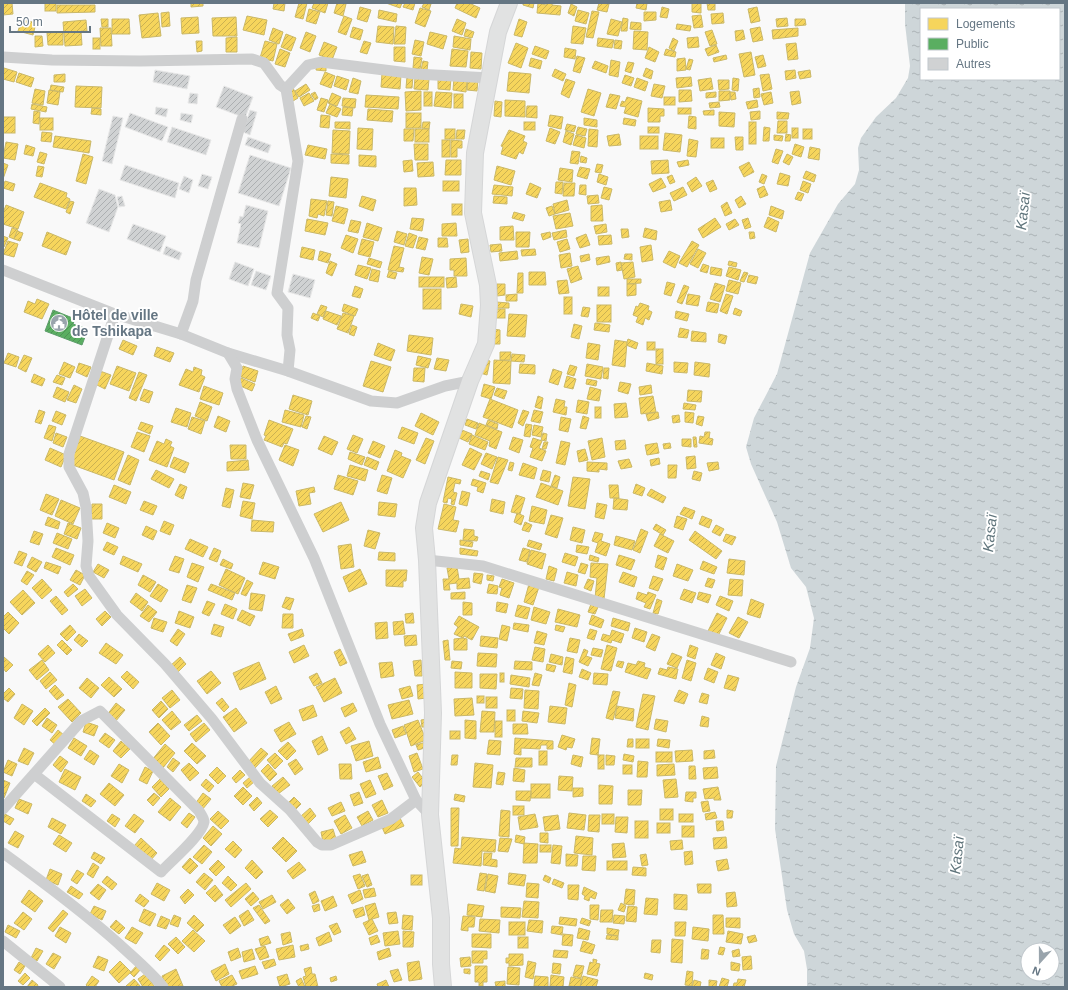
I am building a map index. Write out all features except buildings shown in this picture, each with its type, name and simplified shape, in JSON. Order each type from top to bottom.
[{"type":"main road","points":[[443,987],[441,964],[441,918],[430,815],[433,712],[427,560],[424,528],[428,502],[470,381],[486,344],[489,305],[488,285],[473,213],[475,154],[498,32],[509,3]]},
{"type":"street","points":[[3,57],[52,60],[140,61],[252,59],[264,63],[280,85],[286,89],[298,161],[277,293],[288,308],[287,335],[290,350],[288,371]]},
{"type":"street","points":[[286,89],[308,65],[328,62],[416,74],[490,78]]},
{"type":"street","points":[[181,334],[193,301],[196,280],[242,119]]},
{"type":"street","points":[[3,270],[114,314],[181,334],[228,353],[288,371],[371,401],[397,403],[445,386],[470,381]]},
{"type":"street","points":[[114,314],[69,454],[69,467],[83,493],[86,507],[88,541],[86,566],[89,576],[117,615],[166,664],[212,719],[260,783],[290,810],[317,842],[322,845],[332,845],[391,819],[416,800]]},
{"type":"street","points":[[228,353],[237,368],[235,379],[237,389],[257,440],[314,558],[380,724],[416,800],[430,815]]},
{"type":"street","points":[[427,560],[483,566],[791,662]]},
{"type":"street","points":[[3,809],[34,774],[81,721],[100,711],[199,811],[204,819],[204,824],[196,835],[161,872],[34,774]]},
{"type":"street","points":[[3,853],[62,896],[99,926],[151,972],[163,987]]},
{"type":"street","points":[[3,941],[60,987]]},
{"type":"water","name":"Kasaï","points":[[905,3],[1065,3],[1065,987],[807,987],[807,969],[804,951],[794,934],[787,910],[775,829],[776,766],[796,687],[810,648],[814,618],[806,587],[791,568],[777,522],[751,464],[746,447],[754,418],[777,374],[810,253],[838,204],[855,184],[859,170],[858,148],[861,138],[876,117],[896,98],[908,78],[910,66],[905,24]]},
{"type":"place","name":"Hôtel de ville de Tshikapa","points":[[59,323]]}]
